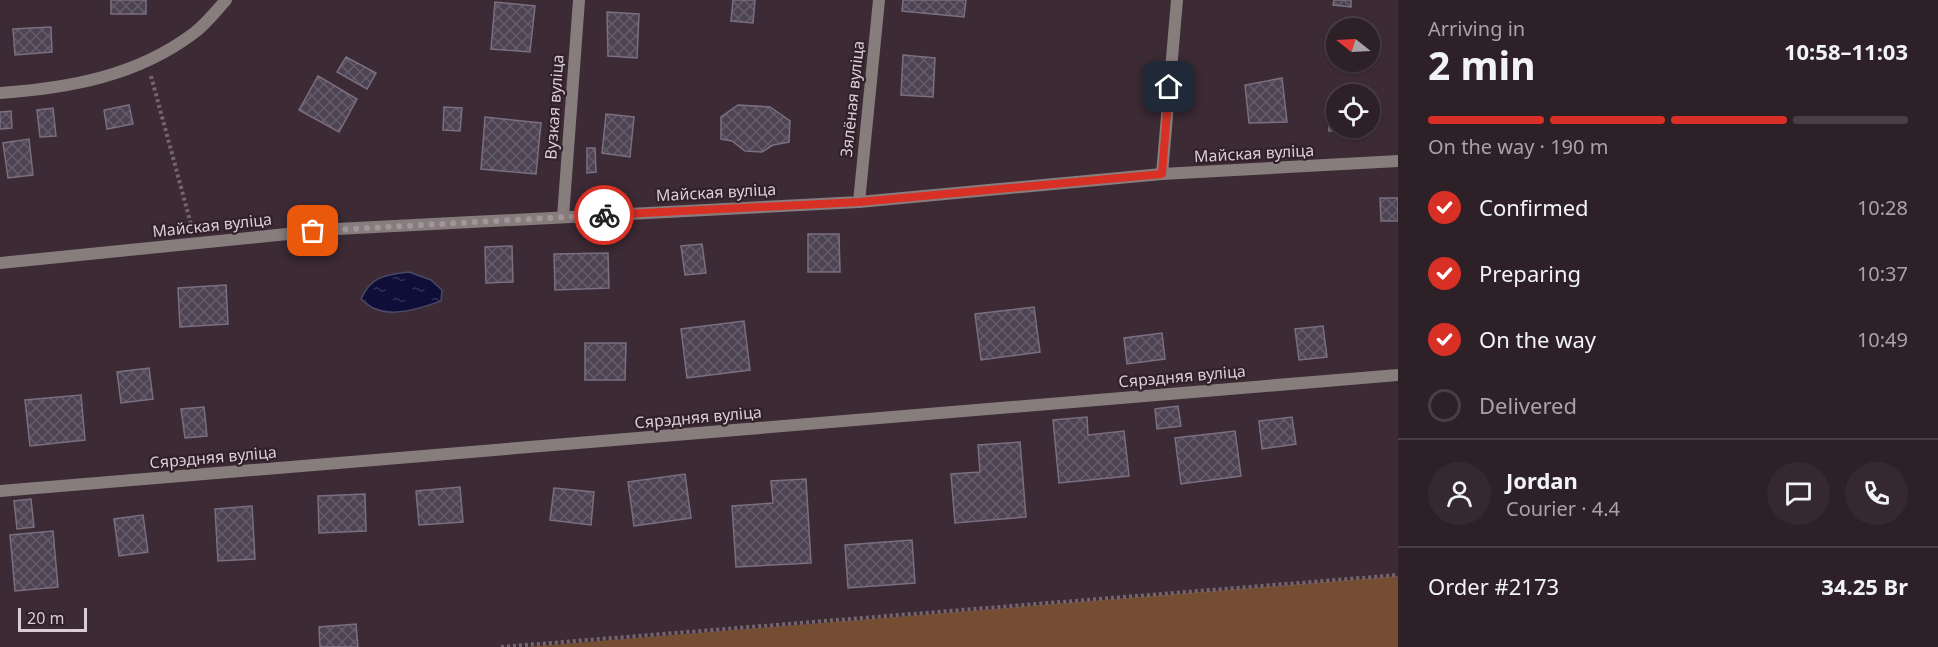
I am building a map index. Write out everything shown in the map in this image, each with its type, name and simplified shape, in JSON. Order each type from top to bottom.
[{"type":"street","points":[[0,93],[29,91],[88,81],[141,66],[195,32],[226,0]]},
{"type":"street","name":"Вузкая вуліца","points":[[563,217],[579,0]]},
{"type":"street","name":"Зялёная вуліца","points":[[859,202],[879,0]]},
{"type":"street","points":[[1162,174],[1177,0]]},
{"type":"street","name":"Майская вуліца","points":[[0,263],[337,229],[859,202],[1162,174],[1398,161]]},
{"type":"street","name":"Сярэдняя вуліца","points":[[0,491],[1398,375]]},
{"type":"path","points":[[147,62],[196,243]]},
{"type":"path","points":[[501,647],[1398,575]]},
{"type":"shaded area","points":[[1398,576],[1398,647],[526,647]]},
{"type":"water","points":[[409,272],[431,280],[442,290],[441,301],[407,311],[390,312],[373,308],[361,299],[369,286],[380,278]]},
{"type":"building","points":[[111,0],[146,0],[146,14],[111,14]]},
{"type":"building","points":[[733,0],[755,0],[753,23],[731,21]]},
{"type":"building","points":[[903,0],[966,0],[964,17],[902,11]]},
{"type":"building","points":[[1334,0],[1351,0],[1351,7],[1333,5]]},
{"type":"building","points":[[495,2],[535,6],[530,52],[491,49]]},
{"type":"building","points":[[607,12],[639,14],[637,58],[608,56]]},
{"type":"building","points":[[51,27],[52,52],[15,55],[13,29]]},
{"type":"building","points":[[903,55],[935,58],[933,97],[901,95]]},
{"type":"building","points":[[346,57],[376,73],[367,89],[337,72]]},
{"type":"building","points":[[318,76],[357,99],[339,132],[299,110]]},
{"type":"building","points":[[1282,78],[1287,122],[1249,123],[1245,85]]},
{"type":"building","points":[[129,105],[133,124],[107,129],[104,110]]},
{"type":"building","points":[[738,105],[770,107],[790,121],[789,142],[773,145],[762,152],[745,151],[732,141],[721,139],[721,117]]},
{"type":"building","points":[[444,107],[462,108],[460,131],[443,130]]},
{"type":"building","points":[[53,108],[56,136],[40,137],[37,110]]},
{"type":"building","points":[[11,111],[12,128],[0,129],[0,112]]},
{"type":"building","points":[[606,114],[634,117],[630,157],[602,153]]},
{"type":"building","points":[[485,117],[541,123],[536,174],[481,169]]},
{"type":"building","points":[[29,139],[33,175],[8,178],[3,143]]},
{"type":"building","points":[[587,148],[595,148],[596,172],[587,173]]},
{"type":"building","points":[[1380,198],[1398,198],[1398,221],[1381,221]]},
{"type":"building","points":[[808,234],[839,234],[840,272],[808,272]]},
{"type":"building","points":[[702,244],[706,273],[685,275],[681,246]]},
{"type":"building","points":[[512,246],[513,282],[486,283],[485,247]]},
{"type":"building","points":[[608,253],[609,288],[555,290],[554,254]]},
{"type":"building","points":[[226,285],[228,324],[180,327],[178,288]]},
{"type":"building","points":[[1034,307],[1040,352],[981,360],[975,314]]},
{"type":"building","points":[[744,321],[750,370],[687,378],[681,329]]},
{"type":"building","points":[[1323,326],[1327,357],[1299,360],[1295,329]]},
{"type":"building","points":[[1162,333],[1165,359],[1127,364],[1124,338]]},
{"type":"building","points":[[585,343],[626,343],[625,380],[585,380]]},
{"type":"building","points":[[149,368],[153,399],[121,403],[117,372]]},
{"type":"building","points":[[81,395],[85,440],[30,446],[25,400]]},
{"type":"building","points":[[1178,406],[1181,426],[1157,429],[1155,409]]},
{"type":"building","points":[[204,407],[207,436],[185,438],[181,409]]},
{"type":"building","points":[[1087,417],[1088,435],[1124,431],[1129,476],[1059,483],[1053,420]]},
{"type":"building","points":[[1292,417],[1296,444],[1262,449],[1259,421]]},
{"type":"building","points":[[1235,431],[1241,476],[1181,484],[1175,438]]},
{"type":"building","points":[[1020,442],[1026,517],[955,523],[951,474],[980,472],[978,445]]},
{"type":"building","points":[[685,474],[691,518],[634,526],[628,482]]},
{"type":"building","points":[[806,479],[811,563],[736,567],[732,506],[773,503],[771,481]]},
{"type":"building","points":[[460,487],[463,522],[419,525],[416,491]]},
{"type":"building","points":[[554,488],[594,492],[591,525],[550,520]]},
{"type":"building","points":[[365,494],[366,531],[319,533],[318,496]]},
{"type":"building","points":[[31,499],[34,527],[17,529],[14,501]]},
{"type":"building","points":[[252,506],[255,559],[218,561],[215,509]]},
{"type":"building","points":[[143,515],[148,552],[119,556],[114,519]]},
{"type":"building","points":[[53,531],[58,587],[15,591],[10,535]]},
{"type":"building","points":[[912,540],[915,583],[848,588],[845,545]]},
{"type":"building","points":[[356,624],[358,647],[320,647],[319,627]]},
{"type":"way so far","points":[[313,231],[604,215]]},
{"type":"route","points":[[604,215],[859,202],[1162,174],[1169,87]]}]
